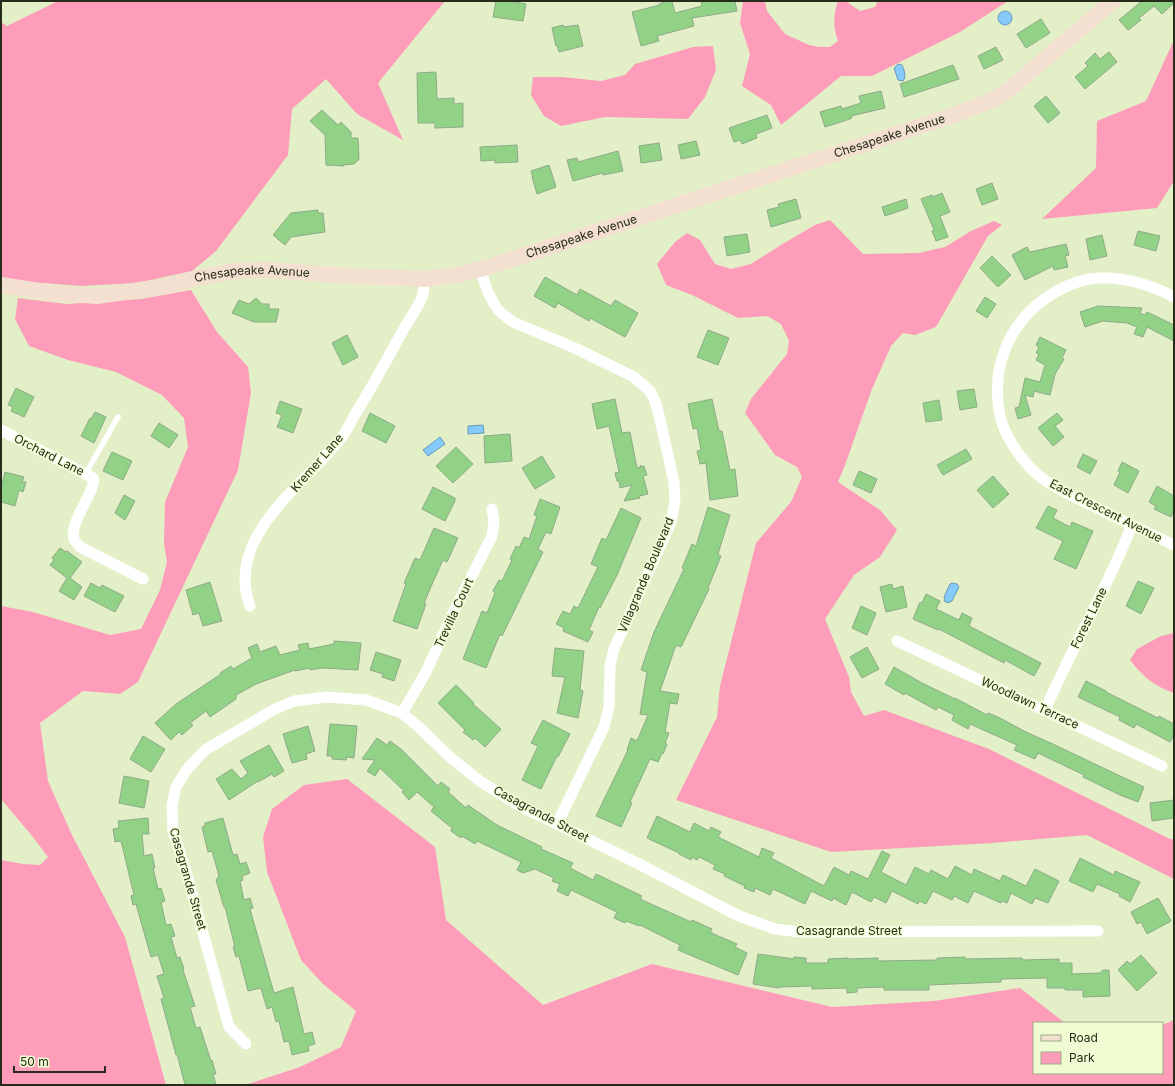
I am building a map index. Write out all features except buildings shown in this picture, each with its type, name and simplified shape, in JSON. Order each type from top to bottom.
[{"type":"street","name":"Chesapeake Avenue","points":[[1,285],[52,293],[97,296],[168,286],[201,277],[235,271],[266,270],[425,279],[457,275],[480,270],[951,116],[993,100],[1012,88],[1113,1]]},
{"type":"street","name":"Villagrande Boulevard","points":[[480,270],[488,292],[499,311],[513,322],[577,349],[634,377],[650,391],[659,415],[674,482],[675,501],[671,522],[614,649],[610,665],[609,707],[604,727],[557,824]]},
{"type":"street","name":"East Crescent Avenue","points":[[1174,297],[1137,281],[1112,278],[1088,280],[1060,289],[1035,306],[1019,323],[1006,345],[998,376],[1000,416],[1008,436],[1027,465],[1041,478],[1054,486],[1174,545]]},
{"type":"street","name":"Kremer Lane","points":[[250,606],[245,593],[244,579],[251,547],[256,536],[261,527],[280,504],[343,435],[381,371],[422,296],[425,279]]},
{"type":"street","name":"Orchard Lane","points":[[1,430],[86,473],[95,480],[76,524],[73,534],[75,541],[80,547],[143,579]]},
{"type":"street","name":"Trevilla Court","points":[[402,713],[425,674],[453,613],[492,536],[494,522],[492,509]]},
{"type":"street","name":"Forest Lane","points":[[1045,710],[1057,682],[1116,562],[1132,525]]},
{"type":"street","name":"Woodlawn Terrace","points":[[897,641],[1162,766]]},
{"type":"street","name":"Casagrande Street","points":[[246,1044],[229,1027],[185,868],[173,831],[172,806],[176,787],[188,768],[205,750],[275,709],[294,700],[327,697],[366,700],[402,713],[451,758],[481,782],[520,806],[637,863],[739,916],[775,929],[800,932],[1098,931]]},
{"type":"lane","points":[[86,473],[118,417]]},
{"type":"green space","points":[[58,1],[445,1],[378,83],[403,140],[357,114],[326,79],[292,109],[288,155],[216,251],[192,271],[137,283],[82,286],[29,282],[1,277],[1,22],[7,26]]},
{"type":"green space","points":[[743,1],[765,1],[767,11],[785,34],[809,45],[830,47],[838,41],[834,21],[838,1],[847,2],[860,11],[875,7],[878,1],[1008,1],[960,32],[872,76],[841,76],[781,125],[771,105],[742,86],[750,54],[740,23]]},
{"type":"green space","points":[[1174,40],[1174,181],[1157,208],[1042,219],[1096,168],[1097,121],[1146,101]]},
{"type":"green space","points":[[713,46],[716,70],[705,97],[688,119],[605,117],[561,126],[544,116],[531,95],[533,77],[562,77],[601,81],[625,75],[635,64],[693,47]]},
{"type":"green space","points":[[830,220],[863,254],[919,253],[945,247],[971,231],[994,221],[1002,225],[988,236],[936,327],[915,335],[903,333],[891,346],[872,389],[838,482],[880,510],[897,530],[880,557],[854,575],[825,619],[849,677],[851,692],[864,716],[884,710],[989,749],[1170,839],[1174,839],[1174,879],[1087,835],[993,843],[831,852],[676,800],[717,717],[720,686],[756,543],[791,502],[802,477],[797,467],[775,455],[745,413],[751,399],[787,354],[789,341],[781,324],[767,316],[738,318],[692,295],[666,285],[657,264],[675,242],[687,233],[700,240],[715,264],[731,269],[751,264],[815,225]]},
{"type":"green space","points":[[191,290],[217,332],[248,367],[251,393],[238,470],[138,682],[120,694],[83,691],[40,723],[48,781],[71,833],[125,937],[166,1085],[1,1085],[1,860],[40,865],[48,857],[1,799],[1,606],[33,612],[110,635],[141,629],[160,590],[167,562],[164,543],[165,502],[188,447],[184,418],[162,395],[116,372],[68,360],[29,346],[15,319],[18,298],[67,304],[141,299]]},
{"type":"green space","points":[[1174,633],[1174,693],[1149,680],[1130,660],[1137,649],[1161,636]]},
{"type":"green space","points":[[347,779],[435,847],[446,920],[543,1005],[652,964],[832,1007],[934,1001],[1020,988],[1064,1022],[1033,1022],[1033,1074],[1163,1074],[1163,1025],[1174,1020],[1174,1085],[245,1085],[300,1067],[341,1047],[356,1011],[323,984],[301,960],[267,872],[263,837],[272,809],[304,785]]},
{"type":"water","points":[[1005,11],[1010,13],[1012,18],[1010,23],[1005,25],[1000,23],[998,18],[1000,13]]},
{"type":"water","points":[[898,64],[902,65],[904,71],[905,77],[903,81],[898,80],[894,68]]},
{"type":"water","points":[[483,425],[484,433],[468,434],[468,426]]},
{"type":"water","points":[[440,437],[445,444],[428,456],[423,450]]},
{"type":"water","points":[[950,584],[957,584],[959,587],[952,601],[949,603],[944,601],[944,597]]}]
